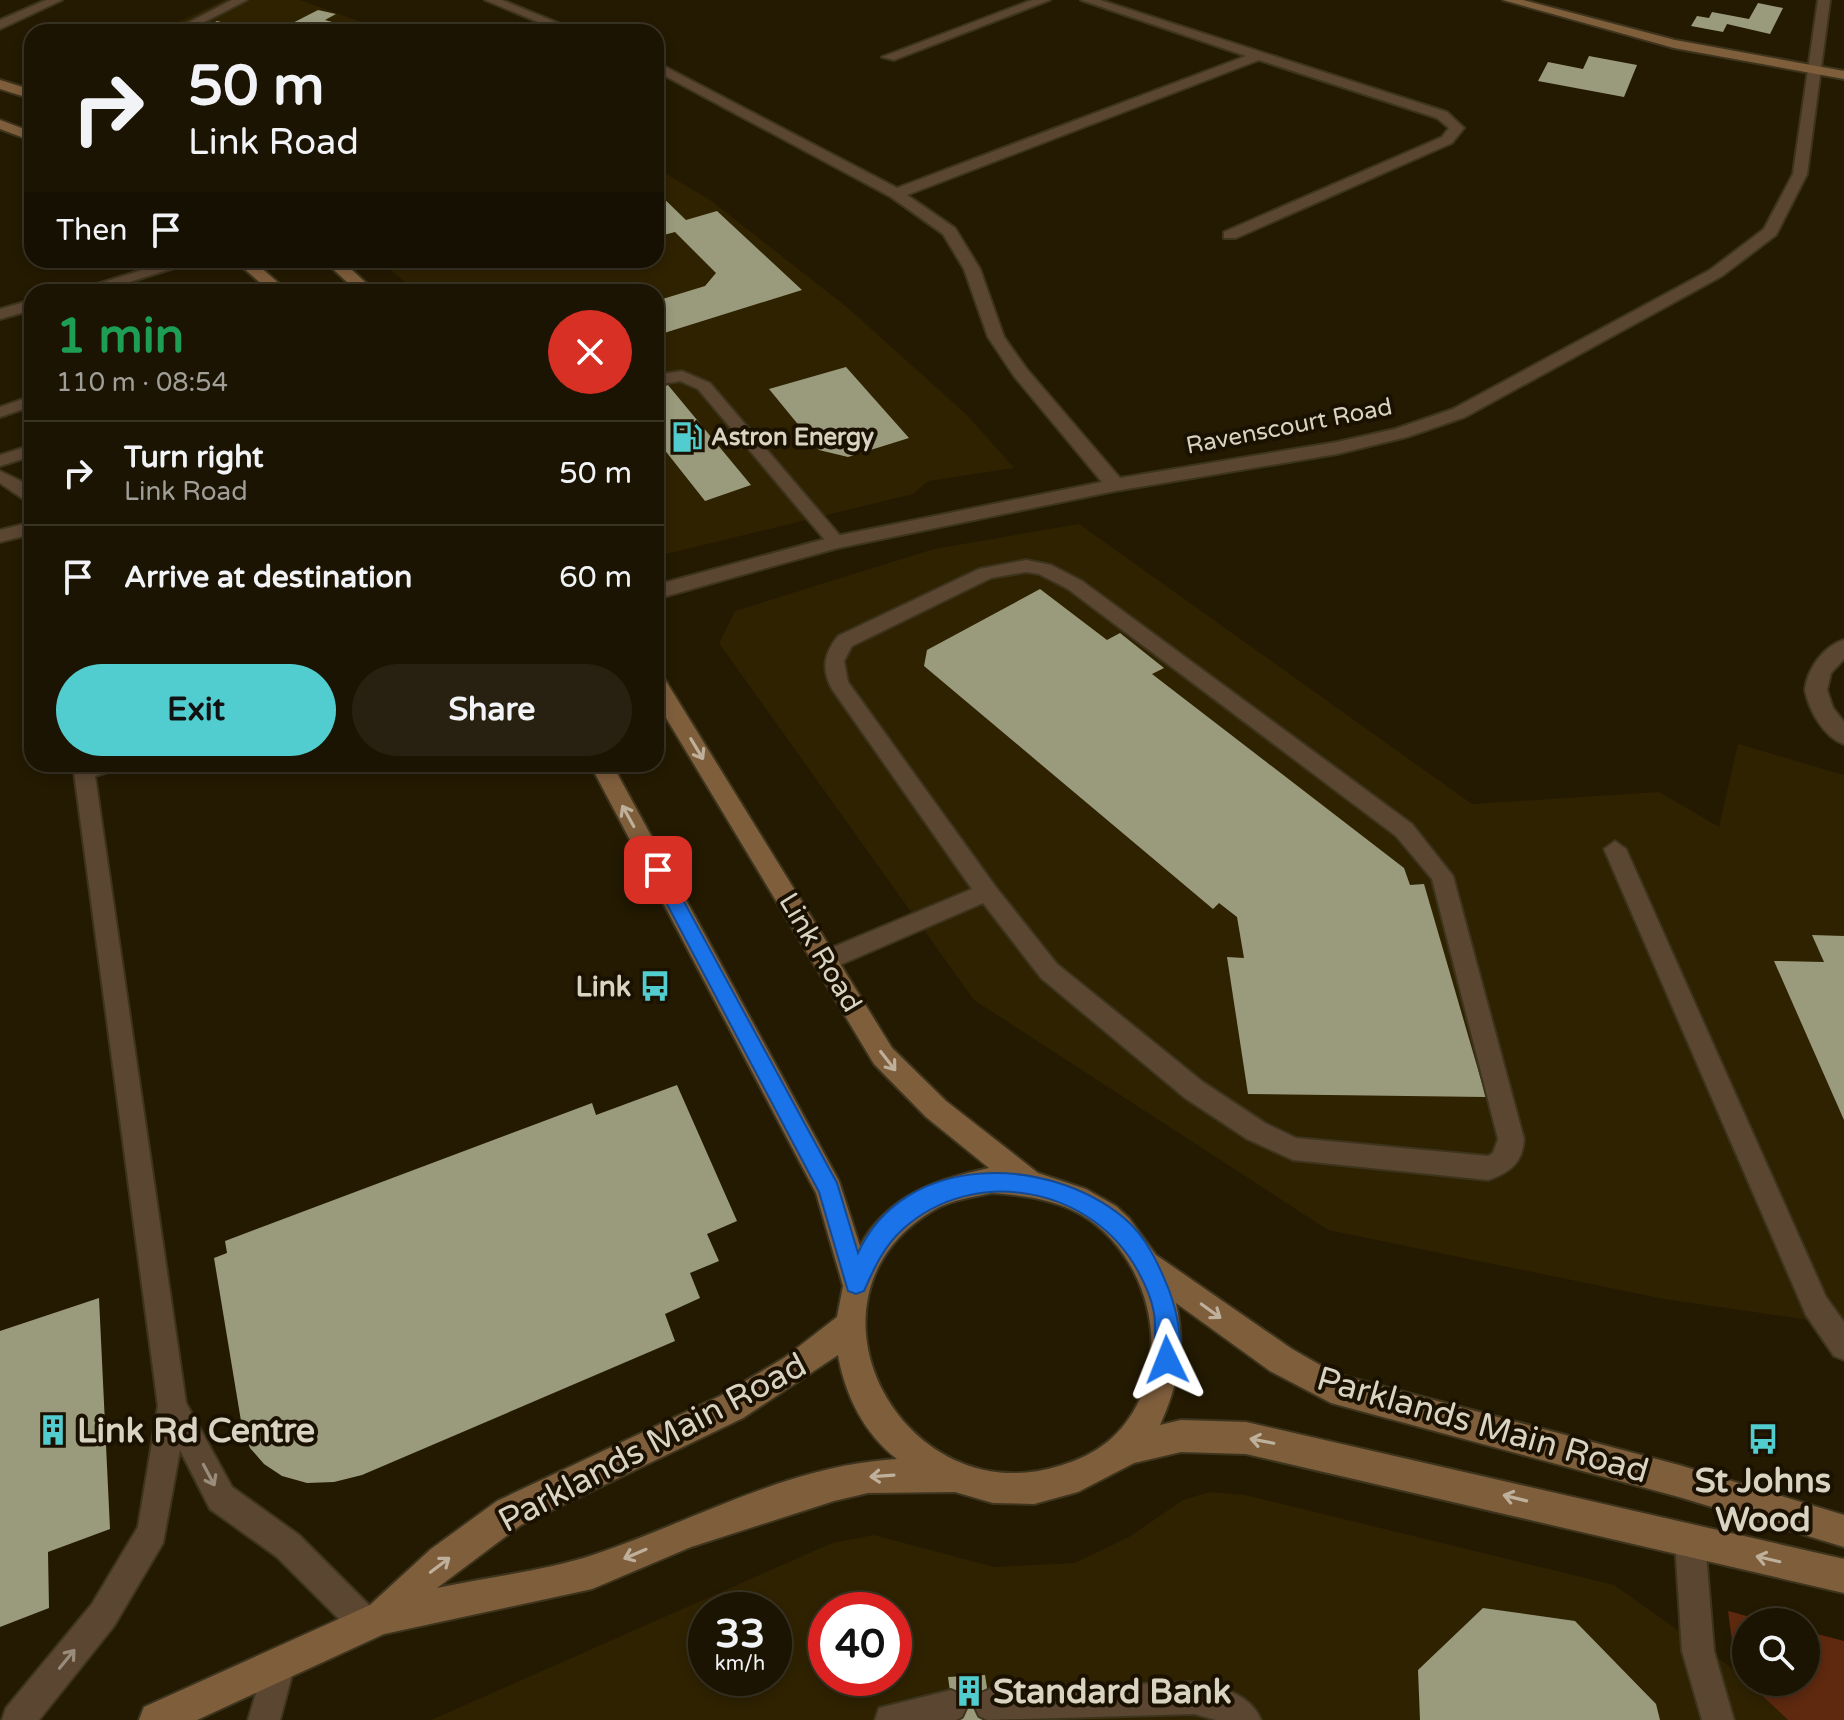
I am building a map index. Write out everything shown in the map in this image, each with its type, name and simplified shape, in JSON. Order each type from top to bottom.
[{"type":"street","points":[[0,25],[56,0]]},
{"type":"street","points":[[491,0],[553,24]]},
{"type":"street","points":[[889,57],[1044,0]]},
{"type":"street","points":[[1087,0],[1262,54],[1442,115],[1457,128],[1447,140],[1230,235]]},
{"type":"street","points":[[1509,0],[1674,44],[1844,75]]},
{"type":"street","name":"Ravenscourt Road","points":[[664,590],[836,542],[1115,485],[1337,448],[1401,433],[1459,413],[1716,273],[1770,232],[1800,174],[1824,0]]},
{"type":"street","points":[[896,194],[1262,54]]},
{"type":"street","points":[[664,70],[896,194],[949,231],[972,269],[996,337],[1020,372],[1115,485]]},
{"type":"street","points":[[0,84],[24,92]]},
{"type":"street","points":[[0,124],[24,134]]},
{"type":"street","points":[[108,284],[163,268]]},
{"type":"street","points":[[252,268],[271,284]]},
{"type":"street","points":[[340,268],[359,284]]},
{"type":"street","points":[[0,314],[24,307]]},
{"type":"street","points":[[1844,647],[1816,674],[1815,689],[1819,705],[1844,736]]},
{"type":"street","name":"Link Road","points":[[664,696],[883,1056],[905,1081],[1029,1183]]},
{"type":"street","points":[[605,772],[829,1190],[856,1283]]},
{"type":"street","points":[[992,1180],[1029,1183],[1076,1198],[1118,1226],[1148,1266],[1166,1312],[1167,1360],[1153,1407],[1127,1449],[1089,1471],[1047,1486],[1003,1489],[959,1479],[914,1454],[878,1418],[856,1374],[848,1327],[856,1283],[871,1250],[893,1223],[922,1201],[956,1187],[992,1180]]},
{"type":"street","name":"Parklands Main Road","points":[[1148,1266],[1281,1360],[1331,1388],[1665,1477],[1844,1531]]},
{"type":"street","name":"Parklands Main Road","points":[[373,1620],[416,1582],[509,1513],[626,1459],[740,1401],[824,1350],[848,1327]]},
{"type":"street","name":"Parklands Main Road","points":[[1127,1449],[1181,1436],[1246,1438],[1844,1576]]},
{"type":"street","name":"Parklands Main Road","points":[[157,1720],[373,1620],[592,1572],[690,1531],[775,1501],[834,1485],[904,1475],[959,1479]]},
{"type":"lane","points":[[192,24],[241,0]]},
{"type":"lane","points":[[664,379],[682,376],[704,386],[836,542]]},
{"type":"lane","points":[[0,412],[24,404]]},
{"type":"lane","points":[[0,461],[24,453]]},
{"type":"lane","points":[[0,476],[24,489]]},
{"type":"lane","points":[[0,536],[24,530]]},
{"type":"lane","points":[[1026,566],[1044,569],[1075,585],[1404,830],[1424,850],[1442,876],[1511,1139],[1509,1154],[1498,1165],[1488,1168],[1293,1149],[1256,1131],[1171,1072],[1049,971],[987,892],[839,684],[833,659],[845,641],[986,573],[1026,566]]},
{"type":"lane","points":[[18,1720],[103,1615],[152,1532],[172,1406],[84,772]]},
{"type":"lane","points":[[1615,849],[1816,1306],[1844,1346]]},
{"type":"lane","points":[[827,960],[987,892]]},
{"type":"lane","points":[[172,1406],[221,1498],[288,1546],[373,1620]]},
{"type":"lane","points":[[1690,1541],[1698,1651],[1718,1720]]},
{"type":"lane","points":[[264,1720],[279,1664]]},
{"type":"lane","points":[[990,1705],[1194,1698],[1218,1702],[1245,1720]]},
{"type":"lane","points":[[891,1720],[951,1706]]},
{"type":"shaded area","points":[[224,0],[300,0],[367,24],[174,24]]},
{"type":"shaded area","points":[[664,173],[710,200],[848,308],[968,416],[1014,468],[928,481],[913,494],[664,555],[664,284],[407,284],[389,268],[664,268]]},
{"type":"shaded area","points":[[1079,524],[1472,804],[1659,792],[1719,827],[1738,744],[1844,775],[1844,1325],[1664,1299],[1328,1230],[974,1000],[719,643],[735,611],[934,549]]},
{"type":"shaded area","points":[[1210,1492],[1245,1495],[1614,1585],[1732,1668],[1732,1696],[1763,1696],[1788,1720],[431,1720],[688,1607],[688,1696],[792,1696],[792,1592],[721,1592],[832,1543],[874,1535],[994,1567],[1075,1563],[1129,1537],[1183,1500]]},
{"type":"shaded area","points":[[1728,1611],[1732,1612],[1732,1641]]},
{"type":"shaded area","points":[[1820,1635],[1844,1641],[1844,1720],[1788,1720],[1763,1696],[1820,1696]]},
{"type":"building","points":[[1758,3],[1783,8],[1770,34],[1727,24],[1723,32],[1691,26],[1697,16],[1709,18],[1712,12],[1749,19]]},
{"type":"building","points":[[318,10],[336,14],[325,20],[339,24],[291,24]]},
{"type":"building","points":[[1589,56],[1637,65],[1624,97],[1538,81],[1548,62],[1583,69]]},
{"type":"building","points":[[664,199],[686,220],[717,211],[802,290],[664,333],[664,299],[705,286],[716,273],[675,232],[664,235]]},
{"type":"building","points":[[846,367],[909,438],[848,457],[819,450],[769,389]]},
{"type":"building","points":[[668,385],[751,485],[705,501],[664,449],[664,386]]},
{"type":"building","points":[[1040,589],[1107,640],[1120,633],[1164,668],[1152,674],[1404,868],[1410,885],[1424,884],[1486,1097],[1248,1094],[1227,957],[1244,958],[1237,917],[1219,903],[1213,909],[924,666],[927,650]]},
{"type":"building","points":[[1812,935],[1844,936],[1844,1120],[1774,961],[1824,962]]},
{"type":"building","points":[[677,1085],[737,1221],[707,1234],[719,1261],[690,1273],[700,1298],[665,1314],[675,1341],[362,1475],[334,1482],[307,1483],[282,1476],[264,1464],[250,1448],[242,1427],[214,1258],[227,1253],[225,1241],[592,1103],[596,1115]]},
{"type":"building","name":"Link Rd Centre","points":[[99,1298],[110,1529],[48,1552],[49,1608],[0,1627],[0,1331]]},
{"type":"building","points":[[1483,1608],[1575,1621],[1656,1704],[1660,1720],[1420,1720],[1418,1670]]},
{"type":"building","name":"Standard Bank","points":[[985,1675],[992,1720],[954,1720],[948,1677]]},
{"type":"place","name":"Astron Energy","points":[[687,437]]},
{"type":"place","name":"Link","points":[[655,986]]},
{"type":"place","name":"Link Rd Centre","points":[[53,1430]]},
{"type":"place","name":"St Johns Wood","points":[[1763,1439]]},
{"type":"place","name":"Standard Bank","points":[[969,1691]]},
{"type":"route","points":[[658,870],[829,1190],[856,1283],[871,1250],[893,1223],[922,1201],[956,1187],[992,1180],[1029,1183],[1076,1198],[1118,1226],[1148,1266],[1166,1312],[1167,1360]]}]
